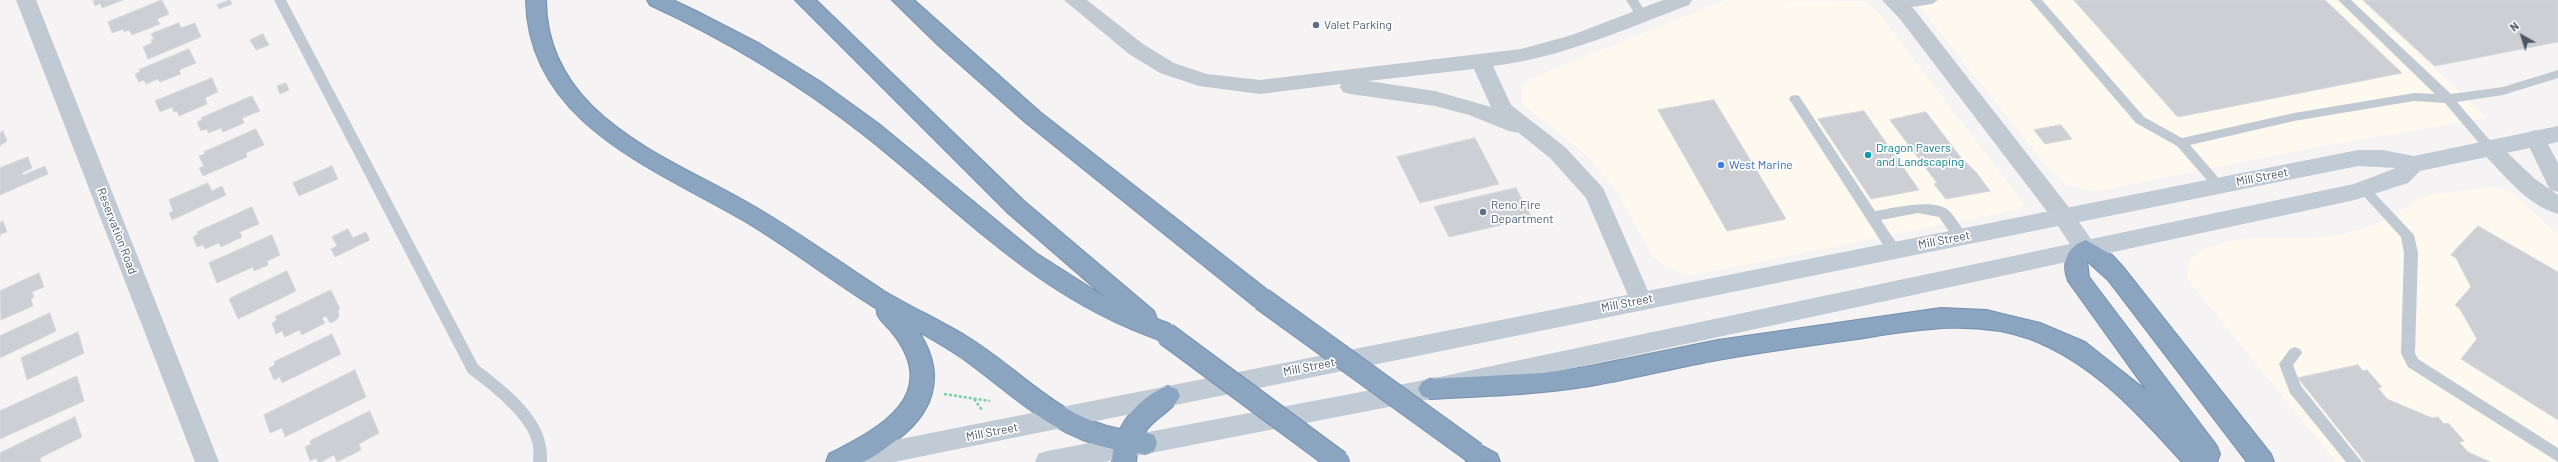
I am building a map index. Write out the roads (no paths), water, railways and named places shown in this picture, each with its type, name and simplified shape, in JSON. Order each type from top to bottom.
[{"type":"highway","points":[[536,0],[539,38],[549,65],[567,91],[603,126],[635,150],[753,216],[874,296],[973,353],[1060,418],[1091,433],[1130,448],[1143,415],[1168,396]]},
{"type":"highway","points":[[657,0],[742,43],[805,82],[898,152],[950,198],[1011,247],[1064,283],[1114,312],[1164,332]]},
{"type":"highway","points":[[805,0],[1016,207],[1076,260],[1164,332],[1339,462]]},
{"type":"highway","points":[[902,0],[978,71],[1043,126],[1262,299],[1481,458]]},
{"type":"highway","points":[[2214,462],[2079,281],[2075,264],[2077,258],[2086,249],[2116,274],[2262,462]]},
{"type":"highway","points":[[839,462],[886,436],[901,424],[916,404],[922,386],[923,367],[915,347],[874,296]]},
{"type":"highway","points":[[1430,389],[1543,383],[1585,377],[1763,343],[1941,317],[1970,318],[2032,330],[2077,349],[2142,401],[2198,462]]},
{"type":"main road","name":"Mill Street","points":[[839,462],[1960,236],[2358,158],[2382,158],[2414,164],[2489,147],[2558,134]]},
{"type":"main road","name":"Mill Street","points":[[1047,462],[1130,448],[1430,389],[2364,189],[2400,177],[2414,164]]},
{"type":"main road","points":[[2063,216],[2086,249]]},
{"type":"street","name":"Reservation Road","points":[[26,0],[207,462]]},
{"type":"street","points":[[1074,0],[1136,49],[1167,68],[1186,75],[1224,85],[1371,88],[1440,100],[1488,113],[1545,142]]},
{"type":"street","points":[[1279,86],[1480,62],[1543,51],[1637,8],[1682,0]]},
{"type":"street","points":[[1896,3],[2063,216]]},
{"type":"street","points":[[1480,62],[1496,98],[1504,110],[1572,165],[1595,194],[1641,300]]},
{"type":"street","points":[[2536,138],[2558,184]]},
{"type":"street","points":[[2489,147],[2527,185],[2558,206]]},
{"type":"lane","points":[[280,0],[473,369],[494,385],[528,421],[541,445],[540,462]]},
{"type":"lane","points":[[1896,3],[1932,0]]},
{"type":"lane","points":[[2036,0],[2140,120],[2181,143],[2218,185]]},
{"type":"lane","points":[[2344,0],[2448,99],[2489,147]]},
{"type":"lane","points":[[2181,143],[2294,117],[2399,99],[2414,97],[2448,99],[2503,91],[2558,74]]},
{"type":"lane","points":[[1795,99],[1894,250]]},
{"type":"lane","points":[[2364,189],[2407,235],[2411,253],[2408,353],[2413,363],[2558,456]]},
{"type":"lane","points":[[1872,217],[1918,208],[1943,213],[1960,236]]},
{"type":"lane","points":[[2295,353],[2286,364],[2295,389],[2355,462]]},
{"type":"place","name":"Valet Parking","points":[[1316,25]]},
{"type":"place","name":"Dragon Pavers and Landscaping","points":[[1868,155]]},
{"type":"place","name":"West Marine","points":[[1721,165]]},
{"type":"place","name":"Reno Fire Department","points":[[1483,212]]}]
